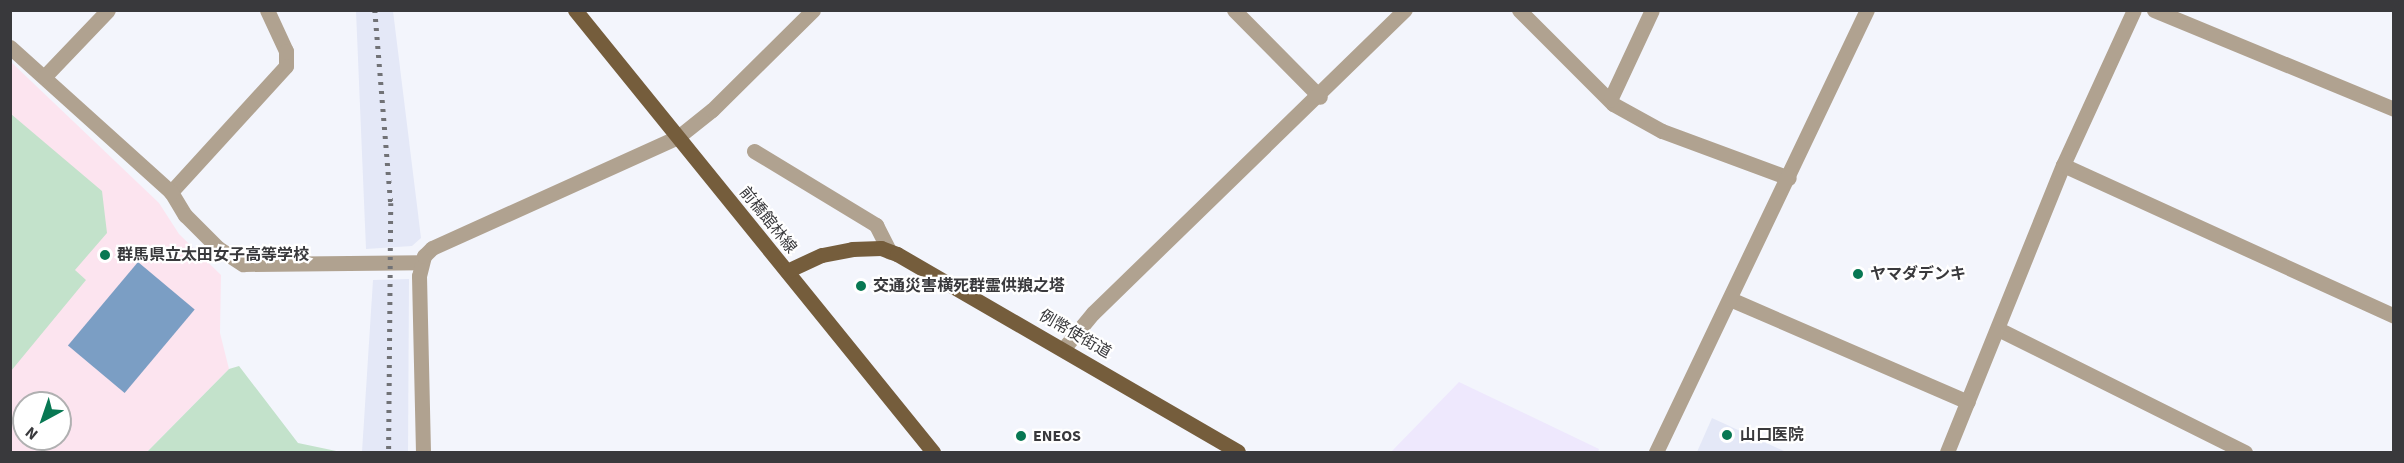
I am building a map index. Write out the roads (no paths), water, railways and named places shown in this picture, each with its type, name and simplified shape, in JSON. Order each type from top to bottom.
[{"type":"main road","name":"前橋館林線","points":[[575,10],[933,453]]},
{"type":"main road","name":"例幣使街道","points":[[787,271],[822,255],[852,249],[890,252],[1064,348],[1238,453]]},
{"type":"street","points":[[45,76],[108,10]]},
{"type":"street","points":[[171,192],[286,66],[286,51],[267,10]]},
{"type":"street","points":[[1234,10],[1320,97]]},
{"type":"street","points":[[1064,348],[1093,313],[1320,97],[1405,10]]},
{"type":"street","points":[[1519,10],[1610,100],[1662,130],[1789,178]]},
{"type":"street","points":[[1610,100],[1652,10]]},
{"type":"street","points":[[1656,453],[1789,178],[1867,10]]},
{"type":"street","points":[[1947,453],[2063,165],[2134,10]]},
{"type":"street","points":[[2154,10],[2394,109]]},
{"type":"street","points":[[423,453],[420,262],[432,248],[678,137],[712,110],[806,13]]},
{"type":"street","points":[[10,47],[45,76],[171,192],[185,215],[218,248],[243,264],[420,262]]},
{"type":"street","points":[[754,151],[876,225],[890,252]]},
{"type":"street","points":[[2063,165],[2394,315]]},
{"type":"street","points":[[1730,299],[1968,402]]},
{"type":"street","points":[[1998,330],[2245,453]]},
{"type":"water","points":[[138,262],[195,310],[125,393],[68,345]]},
{"type":"railway","points":[[375,10],[391,203],[389,452]]},
{"type":"place","name":"群馬県立太田女子高等学校","points":[[105,255]]},
{"type":"place","name":"ヤマダデンキ","points":[[1858,274]]},
{"type":"place","name":"交通災害横死群霊供羪之塔","points":[[861,286]]},
{"type":"place","name":"山口医院","points":[[1727,435]]},
{"type":"place","name":"ENEOS","points":[[1021,436]]}]
